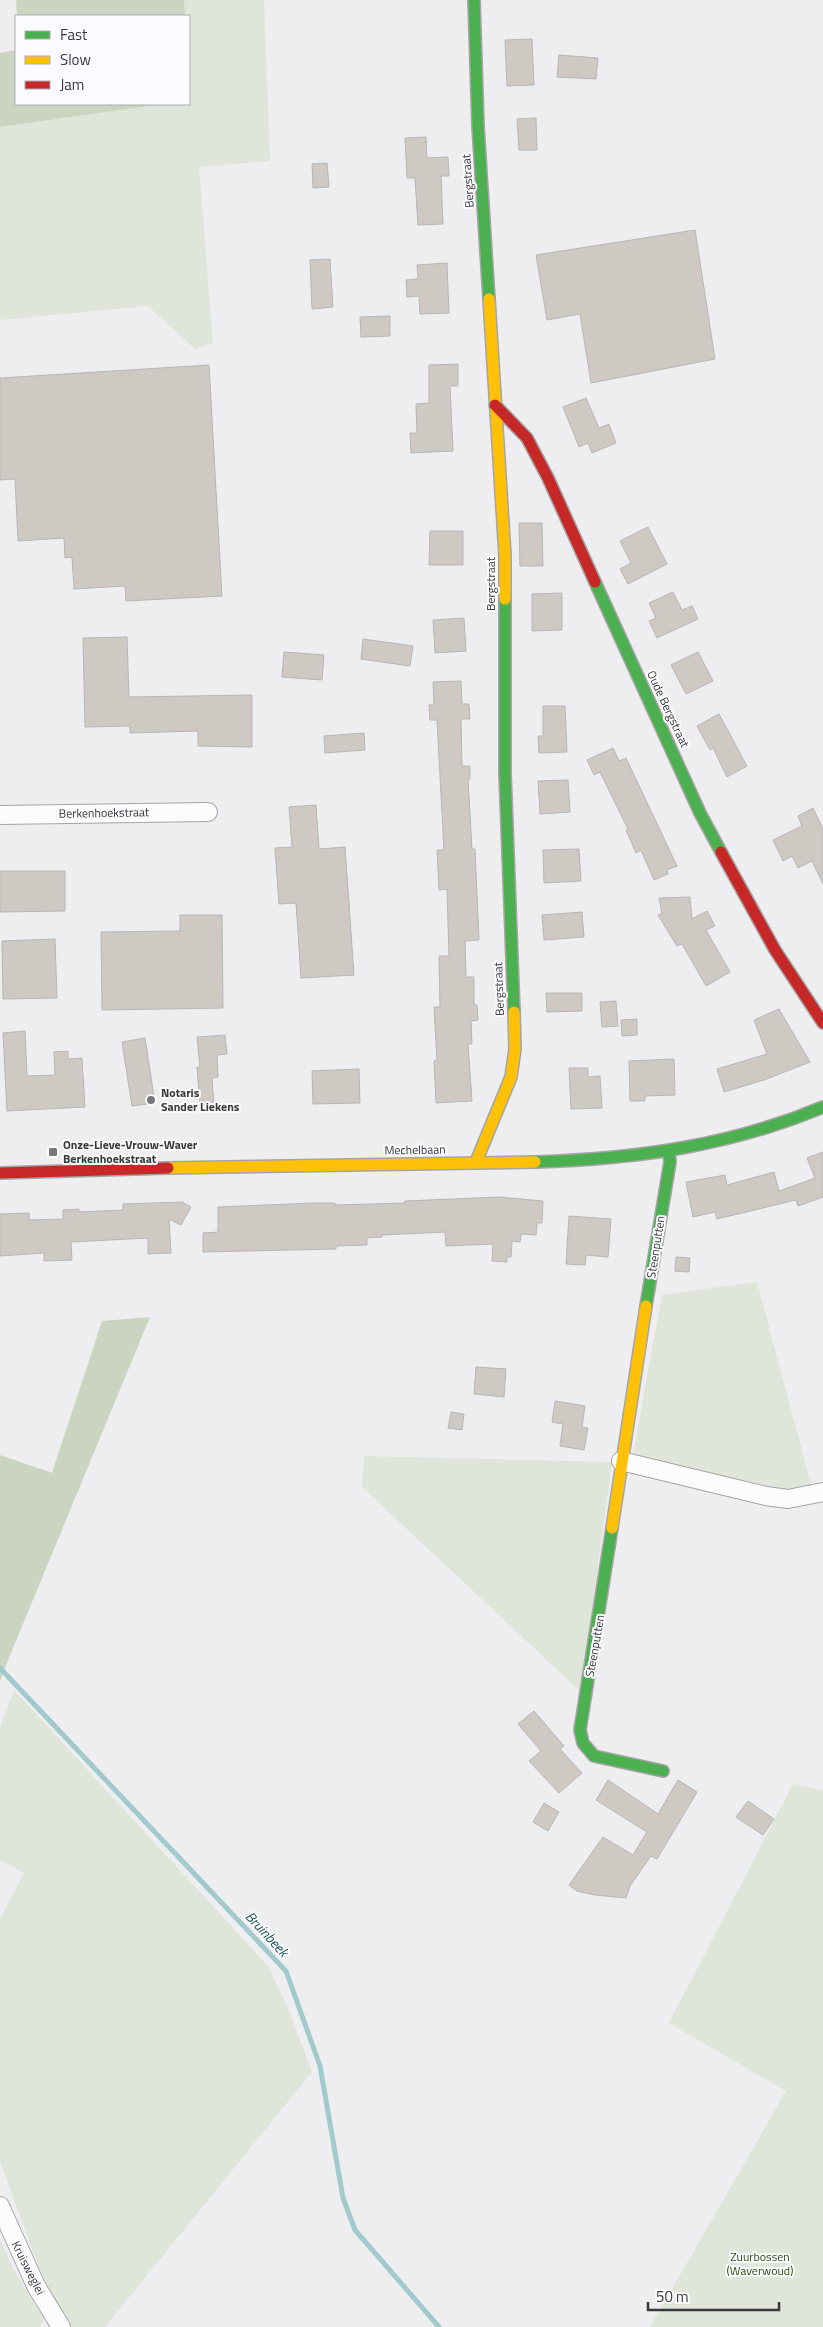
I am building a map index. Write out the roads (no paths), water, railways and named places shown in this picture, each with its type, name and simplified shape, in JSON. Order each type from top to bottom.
[{"type":"street","name":"Bergstraat","points":[[474,0],[478,126],[505,556],[505,773],[515,1049],[511,1077],[476,1162]]},
{"type":"street","name":"Oude Bergstraat","points":[[496,405],[527,438],[548,478],[700,813],[775,950],[823,1023]]},
{"type":"street","name":"Berkenhoekstraat","points":[[0,815],[208,812]]},
{"type":"street","name":"Mechelbaan","points":[[0,1173],[586,1160],[669,1151],[734,1138],[800,1117],[823,1107]]},
{"type":"street","name":"Steenputten","points":[[663,1771],[594,1756],[583,1742],[580,1730],[603,1594],[621,1461],[670,1162],[669,1151]]},
{"type":"street","points":[[621,1461],[766,1496],[788,1499],[823,1492]]},
{"type":"street","name":"Kruisweglei","points":[[0,2206],[36,2286],[62,2327]]},
{"type":"waterway","name":"Bruinbeek","points":[[0,1668],[286,1971],[320,2066],[343,2198],[355,2230],[439,2327]]},
{"type":"place","name":"Notaris Sander Liekens","points":[[151,1100]]},
{"type":"place","name":"Onze-Lieve-Vrouw-Waver Berkenhoekstraat","points":[[53,1152]]},
{"type":"park label","name":"Zuurbossen (Waverwoud)","points":[[760,2264]]}]
